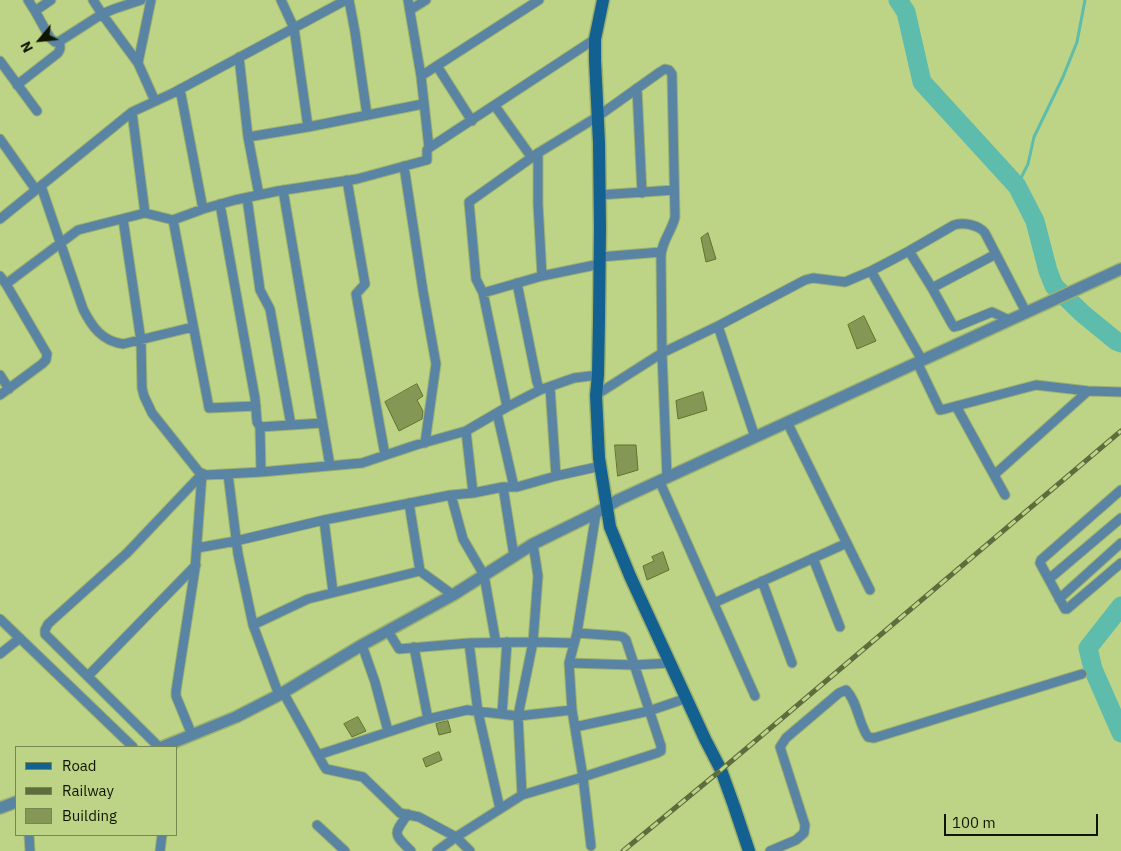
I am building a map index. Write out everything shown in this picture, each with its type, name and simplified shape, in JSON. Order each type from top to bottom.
[{"type":"main road","points":[[603,0],[595,39],[600,260],[596,395],[601,466],[610,527],[630,576],[721,770],[745,850]]},
{"type":"street","points":[[28,0],[50,38],[55,42],[60,41],[102,14],[141,0]]},
{"type":"street","points":[[35,11],[51,0]]},
{"type":"street","points":[[93,0],[138,63],[155,101]]},
{"type":"street","points":[[138,63],[151,0]]},
{"type":"street","points":[[281,0],[294,28],[308,127]]},
{"type":"street","points":[[1,217],[132,112],[180,89],[348,0],[355,32],[367,116]]},
{"type":"street","points":[[6,284],[78,230],[145,213],[174,220],[220,204],[283,190],[347,180],[427,160],[427,150],[429,148],[421,76],[408,0]]},
{"type":"street","points":[[410,10],[426,0]]},
{"type":"street","points":[[421,76],[539,0]]},
{"type":"street","points":[[429,148],[595,39]]},
{"type":"street","points":[[17,85],[55,57],[60,49],[60,41]]},
{"type":"street","points":[[239,58],[248,137],[259,195]]},
{"type":"street","points":[[0,61],[37,111]]},
{"type":"street","points":[[437,66],[472,121]]},
{"type":"street","points":[[507,407],[483,293],[476,279],[469,202],[535,156],[597,117],[665,69],[669,70],[672,74],[675,217],[661,252],[663,479],[755,696]]},
{"type":"street","points":[[637,88],[642,192]]},
{"type":"street","points":[[180,89],[203,209]]},
{"type":"street","points":[[248,137],[423,104]]},
{"type":"street","points":[[495,106],[535,156],[542,276]]},
{"type":"street","points":[[132,112],[145,213]]},
{"type":"street","points":[[0,139],[38,188],[83,309],[90,322],[103,337],[113,343],[123,344],[194,327]]},
{"type":"street","points":[[404,166],[436,364],[425,442]]},
{"type":"street","points":[[347,180],[365,284],[356,294],[385,455]]},
{"type":"street","points":[[283,190],[330,466]]},
{"type":"street","points":[[599,195],[674,190]]},
{"type":"street","points":[[247,198],[260,290],[270,309],[291,425]]},
{"type":"street","points":[[220,204],[256,406],[257,422],[260,427],[261,472]]},
{"type":"street","points":[[123,218],[141,341],[142,388],[144,396],[152,413],[202,474],[261,472],[362,462],[466,431],[540,390],[574,378],[598,375]]},
{"type":"street","points":[[174,220],[209,408],[256,406]]},
{"type":"street","points":[[596,395],[662,353],[718,326],[808,278],[845,282],[871,271],[959,224],[982,229],[1026,312]]},
{"type":"street","points":[[909,251],[954,326],[992,312],[1009,320]]},
{"type":"street","points":[[483,293],[600,260],[661,252]]},
{"type":"street","points":[[932,288],[996,254]]},
{"type":"street","points":[[164,746],[236,718],[281,694],[362,645],[453,595],[533,544],[607,506],[1121,269]]},
{"type":"street","points":[[871,271],[920,361],[940,410],[1036,385],[1088,391],[1121,392]]},
{"type":"street","points":[[0,276],[47,354],[46,360],[42,364],[0,395]]},
{"type":"street","points":[[517,283],[540,390]]},
{"type":"street","points":[[718,326],[755,437]]},
{"type":"street","points":[[0,375],[9,388]]},
{"type":"street","points":[[550,387],[556,476]]},
{"type":"street","points":[[994,475],[1088,391]]},
{"type":"street","points":[[956,406],[1005,495]]},
{"type":"street","points":[[497,413],[514,487]]},
{"type":"street","points":[[787,422],[870,590]]},
{"type":"street","points":[[260,427],[322,423]]},
{"type":"street","points":[[466,431],[473,493]]},
{"type":"street","points":[[197,548],[409,503],[503,487],[514,487],[601,466]]},
{"type":"street","points":[[192,735],[176,696],[176,691],[196,565],[202,474]]},
{"type":"street","points":[[158,746],[45,634],[45,630],[48,624],[126,553],[202,474]]},
{"type":"street","points":[[228,474],[238,554],[253,625],[281,694],[324,766],[326,769],[363,777],[398,812],[417,816],[456,837],[470,851]]},
{"type":"street","points":[[503,487],[514,556]]},
{"type":"street","points":[[1121,490],[1041,560],[1040,563],[1064,608],[1067,609],[1121,563]]},
{"type":"street","points":[[451,495],[463,539],[484,575],[496,642]]},
{"type":"street","points":[[409,503],[420,571],[453,595]]},
{"type":"street","points":[[591,846],[584,777],[572,710],[569,664],[577,633],[596,513]]},
{"type":"street","points":[[1049,579],[1121,518]]},
{"type":"street","points":[[324,520],[333,592]]},
{"type":"street","points":[[714,603],[847,543]]},
{"type":"street","points":[[1059,599],[1121,543]]},
{"type":"street","points":[[522,795],[518,716],[533,642],[538,576],[533,544]]},
{"type":"street","points":[[813,558],[840,627]]},
{"type":"street","points":[[88,676],[196,565]]},
{"type":"street","points":[[253,625],[308,598],[420,571]]},
{"type":"street","points":[[762,581],[792,663]]},
{"type":"street","points":[[0,619],[132,746]]},
{"type":"street","points":[[388,631],[400,648],[496,642],[574,643]]},
{"type":"street","points":[[436,851],[522,795],[584,777],[661,751],[626,640],[623,637],[577,633]]},
{"type":"street","points":[[0,654],[20,638]]},
{"type":"street","points":[[502,714],[507,642]]},
{"type":"street","points":[[469,643],[478,712],[500,809]]},
{"type":"street","points":[[362,645],[375,682],[388,731]]},
{"type":"street","points":[[414,647],[428,719]]},
{"type":"street","points":[[569,664],[634,665],[670,663]]},
{"type":"street","points":[[770,851],[796,840],[804,834],[805,825],[780,748],[786,738],[839,693],[846,690],[851,695],[864,731],[868,737],[874,738],[1082,674]]},
{"type":"street","points":[[575,727],[649,711],[687,698]]},
{"type":"street","points":[[318,755],[388,731],[467,710],[518,716],[572,710]]},
{"type":"street","points":[[0,808],[15,802]]},
{"type":"street","points":[[408,814],[397,829],[396,834],[411,851]]},
{"type":"street","points":[[317,825],[345,851]]},
{"type":"street","points":[[29,836],[30,851]]},
{"type":"street","points":[[160,851],[162,836]]},
{"type":"building","points":[[708,233],[716,259],[706,262],[701,238]]},
{"type":"building","points":[[864,316],[876,341],[857,349],[848,325]]},
{"type":"building","points":[[417,384],[423,396],[417,400],[423,411],[422,419],[399,431],[385,402]]},
{"type":"building","points":[[703,392],[707,410],[678,419],[676,401]]},
{"type":"building","points":[[615,445],[636,445],[638,470],[618,476]]},
{"type":"building","points":[[663,552],[669,570],[647,580],[643,566],[654,561],[652,557]]},
{"type":"building","points":[[358,717],[366,731],[352,737],[344,724]]},
{"type":"building","points":[[448,721],[451,732],[439,735],[436,724]]},
{"type":"building","points":[[439,752],[442,760],[426,767],[423,759]]},
{"type":"waterway","points":[[898,0],[906,12],[922,82],[1017,186],[1035,221],[1048,271],[1054,286],[1083,314],[1121,343]]},
{"type":"waterway","points":[[1017,186],[1028,164],[1034,137],[1063,77],[1077,42],[1085,0]]},
{"type":"waterway","points":[[1121,606],[1088,648],[1093,669],[1121,733]]},
{"type":"railway","points":[[623,851],[1121,431]]}]
